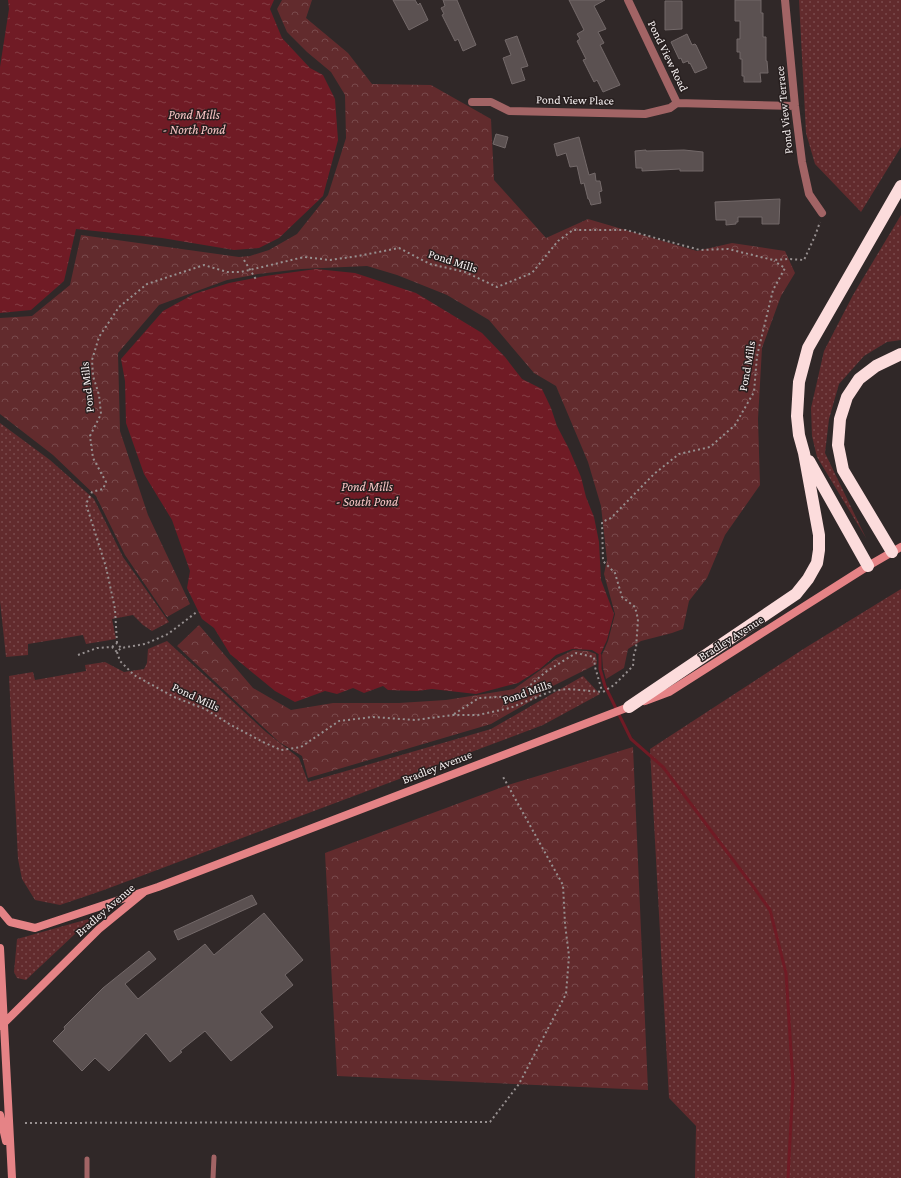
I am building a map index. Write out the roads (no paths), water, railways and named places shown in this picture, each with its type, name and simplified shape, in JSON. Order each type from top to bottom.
[{"type":"highway","points":[[629,707],[796,594],[808,579],[817,563],[819,550],[818,535],[804,453],[799,435],[797,416],[799,382],[808,348],[901,186]]},
{"type":"highway","points":[[896,550],[843,470],[838,445],[840,419],[847,397],[859,379],[876,366],[901,354]]},
{"type":"highway","points":[[804,453],[868,566]]},
{"type":"main road","name":"Bradley Avenue","points":[[2,1026],[99,929],[146,890],[669,692],[868,566],[896,550]]},
{"type":"main road","points":[[0,910],[10,922],[35,928],[146,890]]},
{"type":"main road","points":[[0,948],[2,1026],[12,1178]]},
{"type":"main road","points":[[0,1115],[11,1162]]},
{"type":"street","name":"Pond View Road","points":[[628,0],[677,103],[794,106]]},
{"type":"street","name":"Pond View Terrace","points":[[785,0],[794,106],[802,162],[809,194],[822,213]]},
{"type":"street","name":"Pond View Place","points":[[472,102],[491,102],[509,111],[645,114],[670,108],[677,103]]},
{"type":"lane","points":[[213,1178],[214,1157]]},
{"type":"lane","points":[[87,1159],[87,1178]]},
{"type":"water","name":"Pond Mills - North Pond","points":[[8,0],[274,0],[270,9],[282,38],[310,68],[323,75],[335,99],[338,140],[323,196],[279,238],[259,248],[234,250],[162,238],[76,229],[64,281],[31,310],[0,313],[0,67],[9,9]]},
{"type":"water","name":"Pond Mills - South Pond","points":[[316,269],[355,273],[416,293],[482,333],[505,357],[522,379],[542,389],[551,408],[557,426],[581,477],[586,497],[594,517],[599,542],[601,580],[614,614],[607,640],[600,655],[592,650],[572,649],[556,655],[540,669],[518,683],[476,694],[432,689],[417,691],[388,690],[383,686],[364,693],[353,688],[337,694],[325,691],[295,702],[275,691],[230,654],[214,628],[202,619],[187,588],[190,571],[172,520],[144,474],[126,423],[125,381],[121,359],[163,311],[194,294],[229,283]]},
{"type":"waterway","points":[[600,655],[600,669],[605,686],[631,739],[663,767],[770,910],[786,973],[793,1083],[788,1178]]}]
